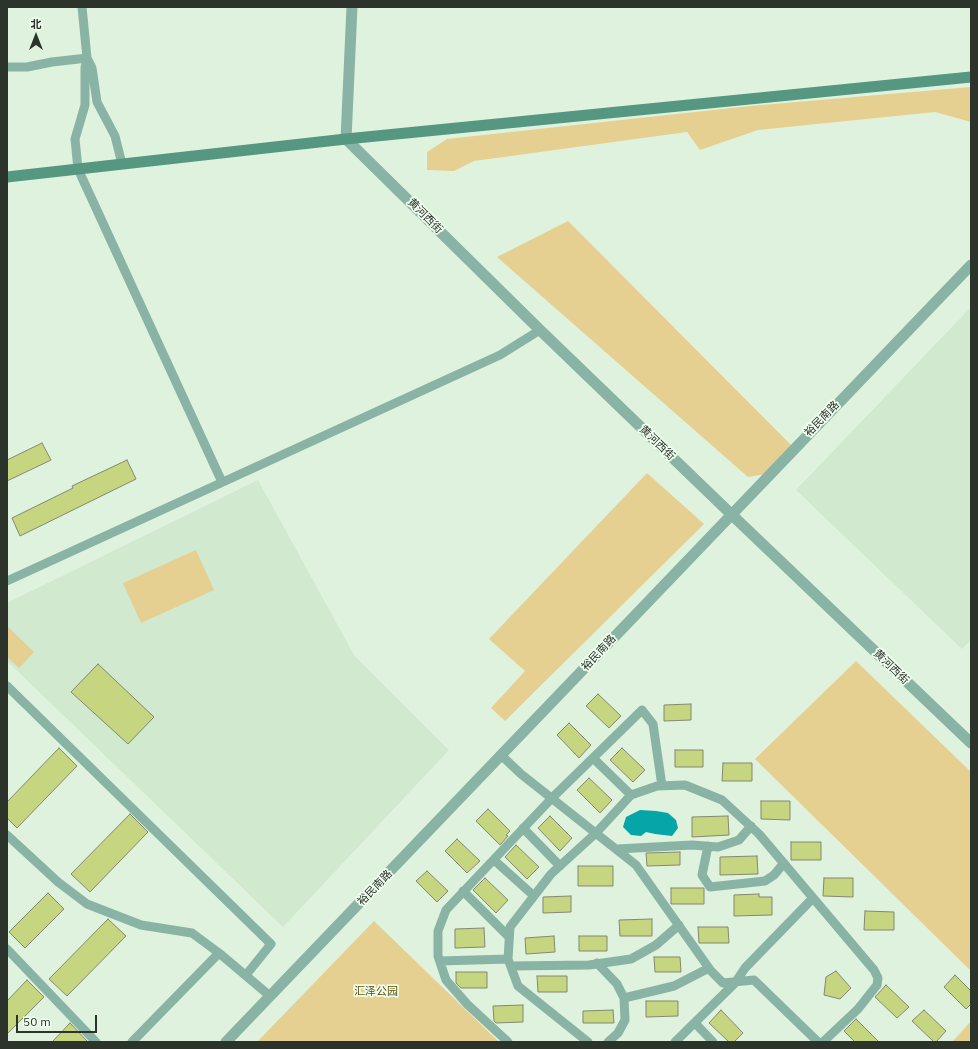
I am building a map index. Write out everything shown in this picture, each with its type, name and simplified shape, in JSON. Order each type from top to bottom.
[{"type":"main road","points":[[7,177],[346,139],[971,76]]},
{"type":"street","points":[[82,7],[87,58],[85,68],[85,105],[75,139],[78,169],[222,482]]},
{"type":"street","points":[[346,139],[352,7]]},
{"type":"street","points":[[7,67],[27,67],[52,62],[87,58]]},
{"type":"street","points":[[87,58],[92,68],[97,102],[115,136],[122,164]]},
{"type":"street","name":"黄河西街","points":[[346,139],[540,330],[971,742]]},
{"type":"street","name":"裕民南路","points":[[226,1042],[502,756],[731,514],[971,265]]},
{"type":"street","points":[[7,581],[500,355],[540,330]]},
{"type":"street","points":[[7,686],[271,944],[246,975]]},
{"type":"street","points":[[508,1042],[467,1004],[446,980],[438,956],[438,931],[446,910],[552,798],[642,710],[653,724],[662,786]]},
{"type":"street","points":[[502,756],[521,774],[636,865],[709,968],[723,983],[754,980],[818,1042]]},
{"type":"street","points":[[593,758],[631,795]]},
{"type":"street","points":[[588,1042],[518,986],[509,962],[510,927],[551,874],[596,833],[631,795],[657,786],[684,785],[722,800],[751,826],[874,970],[878,978],[877,985],[858,1009],[823,1042]]},
{"type":"street","points":[[617,850],[692,845],[718,847],[739,840],[751,826]]},
{"type":"street","points":[[523,828],[560,866]]},
{"type":"street","points":[[7,835],[58,882],[87,904],[141,925],[192,933],[246,975],[270,996]]},
{"type":"street","points":[[708,846],[702,875],[710,887],[765,881],[784,863]]},
{"type":"street","points":[[494,860],[534,896]]},
{"type":"street","points":[[463,891],[509,937]]},
{"type":"street","points":[[675,1042],[735,983],[745,968],[813,898]]},
{"type":"street","points":[[440,961],[597,963],[631,959],[656,945],[678,925]]},
{"type":"street","points":[[7,949],[96,1042]]},
{"type":"street","points":[[132,1042],[218,953]]},
{"type":"street","points":[[597,963],[617,984],[624,998],[624,1020],[618,1033],[608,1042]]},
{"type":"street","points":[[624,998],[674,986],[709,968]]},
{"type":"street","points":[[695,1023],[714,1042]]},
{"type":"shaded area","points":[[971,307],[971,640],[962,649],[796,490]]},
{"type":"shaded area","points":[[258,480],[354,655],[449,750],[283,927],[7,661],[7,603]]},
{"type":"green space","points":[[971,87],[971,122],[935,112],[758,130],[700,150],[687,132],[474,161],[454,171],[427,170],[427,152],[447,139],[750,106]]},
{"type":"green space","points":[[568,221],[794,448],[766,474],[748,477],[497,257]]},
{"type":"green space","points":[[647,473],[704,524],[505,721],[491,708],[525,671],[489,639]]},
{"type":"green space","points":[[196,550],[214,590],[141,623],[123,583]]},
{"type":"green space","points":[[7,626],[34,652],[19,668],[7,657]]},
{"type":"green space","points":[[856,661],[971,772],[971,971],[755,759]]},
{"type":"green space","name":"汇泽公园","points":[[374,921],[499,1042],[257,1042]]},
{"type":"green space","points":[[971,1021],[971,1042],[952,1042]]},
{"type":"water","points":[[640,810],[668,813],[676,820],[678,828],[672,836],[646,832],[641,836],[631,835],[623,827],[626,817]]},
{"type":"building","points":[[42,443],[51,460],[7,481],[7,460]]},
{"type":"building","points":[[127,460],[136,479],[20,536],[12,518],[73,488],[72,486]]},
{"type":"building","points":[[98,664],[154,717],[128,744],[71,692]]},
{"type":"building","points":[[598,694],[621,716],[609,728],[586,706]]},
{"type":"building","points":[[691,704],[691,720],[664,721],[664,705]]},
{"type":"building","points":[[569,723],[591,745],[579,758],[557,735]]},
{"type":"building","points":[[59,748],[77,766],[17,828],[7,818],[7,802]]},
{"type":"building","points":[[622,748],[645,770],[633,782],[610,760]]},
{"type":"building","points":[[675,750],[703,750],[703,767],[675,767]]},
{"type":"building","points":[[723,763],[752,763],[752,781],[722,781]]},
{"type":"building","points":[[589,778],[612,800],[600,813],[577,790]]},
{"type":"building","points":[[761,801],[790,801],[790,820],[761,819]]},
{"type":"building","points":[[488,809],[510,831],[506,835],[508,836],[500,845],[476,821]]},
{"type":"building","points":[[130,814],[148,832],[90,892],[71,874]]},
{"type":"building","points":[[550,816],[572,838],[560,851],[538,828]]},
{"type":"building","points":[[728,816],[729,835],[692,837],[692,817]]},
{"type":"building","points":[[457,839],[480,861],[467,873],[445,851]]},
{"type":"building","points":[[791,842],[821,842],[821,860],[791,860]]},
{"type":"building","points":[[516,845],[539,867],[527,879],[505,857]]},
{"type":"building","points":[[680,852],[680,865],[647,866],[646,853]]},
{"type":"building","points":[[757,856],[758,874],[720,875],[720,857]]},
{"type":"building","points":[[578,866],[613,866],[613,886],[578,886]]},
{"type":"building","points":[[427,871],[448,891],[437,902],[416,881]]},
{"type":"building","points":[[485,878],[508,900],[496,913],[473,890]]},
{"type":"building","points":[[824,878],[853,878],[853,897],[823,896]]},
{"type":"building","points":[[671,888],[704,888],[704,904],[671,904]]},
{"type":"building","points":[[48,893],[64,909],[25,948],[9,932]]},
{"type":"building","points":[[759,894],[759,897],[772,897],[772,915],[734,916],[734,895]]},
{"type":"building","points":[[571,896],[571,912],[543,913],[543,897]]},
{"type":"building","points":[[865,911],[894,912],[894,930],[864,930]]},
{"type":"building","points":[[108,919],[126,936],[67,996],[49,979]]},
{"type":"building","points":[[652,919],[652,936],[620,936],[619,920]]},
{"type":"building","points":[[698,927],[728,927],[729,943],[699,943]]},
{"type":"building","points":[[484,928],[485,947],[455,948],[455,929]]},
{"type":"building","points":[[554,936],[555,952],[526,954],[525,938]]},
{"type":"building","points":[[579,936],[607,936],[607,951],[579,951]]},
{"type":"building","points":[[654,957],[680,957],[681,972],[655,972]]},
{"type":"building","points":[[836,971],[851,988],[840,999],[824,995],[826,977]]},
{"type":"building","points":[[456,972],[487,972],[487,988],[461,988],[456,983]]},
{"type":"building","points":[[955,975],[971,991],[971,1004],[966,1009],[944,987]]},
{"type":"building","points":[[537,976],[567,976],[567,992],[538,992]]},
{"type":"building","points":[[27,980],[44,997],[7,1034],[7,1001]]},
{"type":"building","points":[[886,985],[909,1007],[897,1018],[875,997]]},
{"type":"building","points":[[646,1001],[678,1001],[678,1016],[646,1017]]},
{"type":"building","points":[[523,1005],[523,1022],[496,1023],[494,1021],[493,1006]]},
{"type":"building","points":[[613,1010],[614,1023],[583,1023],[583,1011]]},
{"type":"building","points":[[721,1010],[743,1033],[734,1042],[729,1042],[709,1023]]},
{"type":"building","points":[[924,1010],[946,1031],[936,1042],[934,1042],[912,1021]]},
{"type":"building","points":[[856,1019],[879,1042],[855,1042],[844,1031]]},
{"type":"building","points":[[70,1023],[88,1042],[52,1042]]}]
